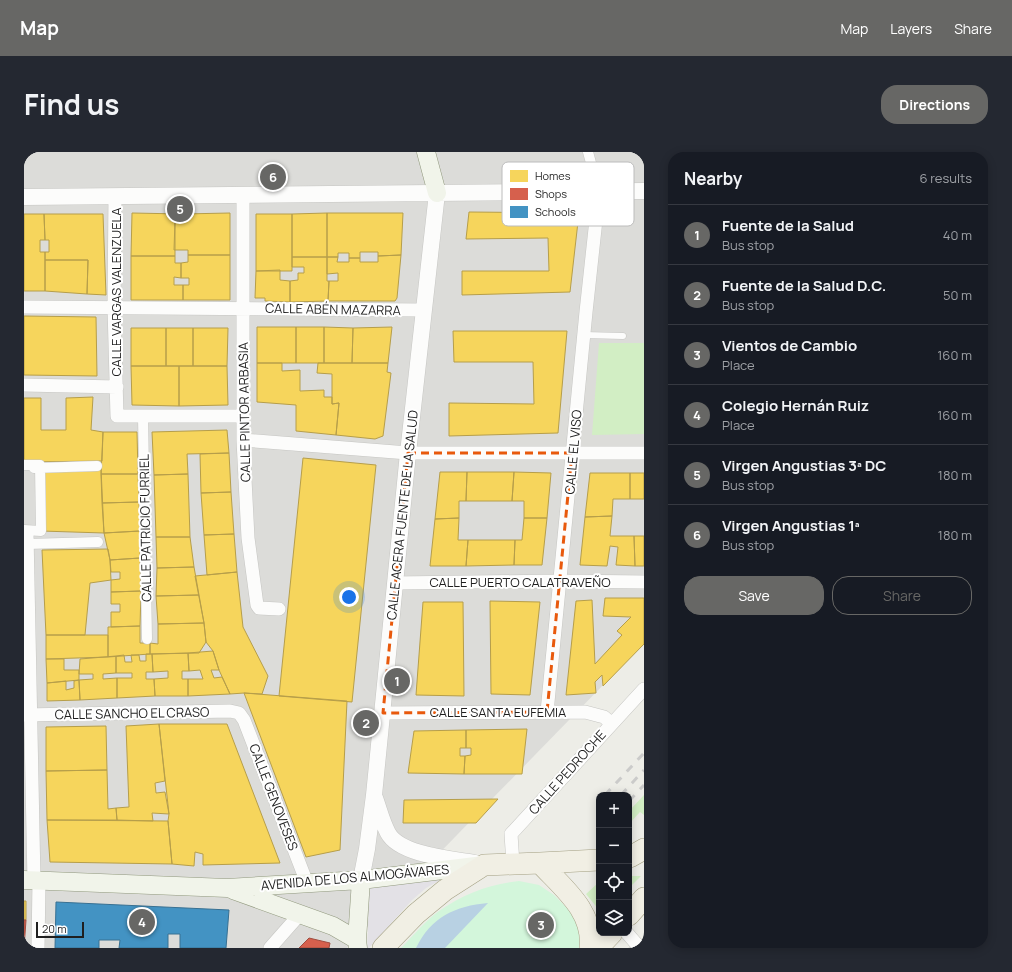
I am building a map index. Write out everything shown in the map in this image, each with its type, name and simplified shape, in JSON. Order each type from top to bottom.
[{"type":"main road","name":"CALLE ACERA FUENTE DE LA SALUD","points":[[426,152],[437,194]]},
{"type":"main road","points":[[383,948],[416,914],[445,890],[484,865],[596,860]]},
{"type":"main road","points":[[540,863],[571,894],[582,911],[588,924],[591,938],[590,948]]},
{"type":"main road","name":"AVENIDA DE LOS ALMOGÁVARES","points":[[32,881],[227,888],[361,880],[484,865]]},
{"type":"main road","points":[[357,944],[361,880]]},
{"type":"main road","name":"AVENIDA DE LOS ALMOGÁVARES","points":[[227,888],[333,926],[357,944]]},
{"type":"main road","points":[[632,912],[644,898]]},
{"type":"main road","points":[[632,920],[644,915]]},
{"type":"main road","points":[[598,948],[609,936]]},
{"type":"street","points":[[588,152],[591,162]]},
{"type":"street","points":[[24,197],[502,193]]},
{"type":"street","name":"CALLE ACERA FUENTE DE LA SALUD","points":[[361,880],[367,849],[383,713],[408,453],[437,194]]},
{"type":"street","name":"CALLE PINTOR ARBASIA","points":[[243,195],[243,440],[248,538],[258,608],[279,609]]},
{"type":"street","name":"CALLE VARGAS VALENZUELA","points":[[115,196],[114,307],[117,387]]},
{"type":"street","name":"CALLE EL VISO","points":[[547,712],[595,226]]},
{"type":"street","points":[[24,307],[114,307]]},
{"type":"street","name":"CALLE ABÉN MAZARRA","points":[[114,307],[423,310]]},
{"type":"street","points":[[24,385],[117,387],[117,416],[243,416]]},
{"type":"street","name":"CALLE PATRICIO FURRIEL","points":[[143,416],[147,639]]},
{"type":"street","points":[[243,440],[408,453],[644,453]]},
{"type":"street","points":[[24,467],[40,465],[40,467],[97,466]]},
{"type":"street","points":[[24,530],[41,531],[40,467]]},
{"type":"street","points":[[38,948],[32,881],[26,539],[98,542]]},
{"type":"street","name":"CALLE PUERTO CALATRAVEÑO","points":[[395,583],[561,581],[644,582]]},
{"type":"street","name":"CALLE PEDROCHE","points":[[513,864],[512,834],[644,688]]},
{"type":"street","name":"CALLE SANCHO EL CRASO","points":[[28,714],[230,711],[239,713]]},
{"type":"street","name":"CALLE SANTA EUFEMIA","points":[[383,713],[585,712],[604,717],[611,724]]},
{"type":"street","name":"CALLE GENOVESES","points":[[239,713],[244,720],[307,883]]},
{"type":"street","points":[[374,794],[388,833],[394,841],[416,853],[484,865]]},
{"type":"street","points":[[270,948],[300,914]]},
{"type":"street","points":[[630,936],[640,948]]},
{"type":"lane","points":[[584,335],[623,336]]},
{"type":"highlighted area","points":[[408,453],[572,453],[547,712],[383,713]]},
{"type":"shaded area","points":[[24,152],[644,152],[644,643],[347,948],[24,948]]},
{"type":"shaded area","points":[[453,873],[426,888],[412,900],[369,948],[367,948],[370,886]]},
{"type":"green space","points":[[599,343],[644,343],[644,434],[592,435]]},
{"type":"green space","points":[[644,795],[644,815],[640,812],[632,821],[632,808]]},
{"type":"green space","points":[[632,876],[641,876],[632,885]]},
{"type":"green space","points":[[519,881],[539,885],[554,895],[572,913],[581,931],[579,948],[401,948],[424,924],[448,905],[487,887]]},
{"type":"green space","points":[[596,885],[596,906],[586,894]]},
{"type":"water","points":[[488,903],[445,948],[416,948],[429,928],[445,915],[465,907]]},
{"type":"building: Homes","points":[[469,212],[502,212],[502,226],[578,226],[570,292],[462,295],[462,271],[549,271],[548,238],[466,239]]},
{"type":"building: Homes","points":[[132,213],[182,214],[182,220],[175,220],[175,256],[131,256]]},
{"type":"building: Homes","points":[[230,213],[230,255],[188,255],[188,250],[174,250],[175,220],[182,220],[182,214]]},
{"type":"building: Homes","points":[[327,213],[327,257],[292,257],[292,214]]},
{"type":"building: Homes","points":[[327,213],[403,213],[401,255],[378,256],[378,252],[360,252],[360,258],[349,258],[349,253],[338,253],[338,257],[327,257]]},
{"type":"building: Homes","points":[[24,214],[44,214],[45,240],[40,240],[40,252],[45,252],[45,291],[24,291]]},
{"type":"building: Homes","points":[[44,214],[103,214],[106,295],[87,294],[88,260],[45,260],[45,252],[49,252],[49,240],[45,240]]},
{"type":"building: Homes","points":[[256,214],[292,214],[292,271],[256,271]]},
{"type":"building: Homes","points":[[188,255],[230,255],[230,300],[183,300],[183,285],[189,285],[189,278],[181,278],[181,263],[188,262]]},
{"type":"building: Homes","points":[[401,255],[397,298],[395,301],[328,301],[329,281],[338,281],[338,273],[327,274],[327,257],[338,257],[337,262],[349,262],[349,258],[360,258],[360,262],[378,262],[378,256]]},
{"type":"building: Homes","points":[[131,256],[175,256],[175,263],[181,263],[181,278],[174,277],[174,285],[183,285],[183,300],[131,300]]},
{"type":"building: Homes","points":[[292,257],[327,257],[327,281],[329,281],[328,301],[290,302],[290,281],[298,280],[298,273],[304,273],[304,267],[292,267]]},
{"type":"building: Homes","points":[[45,260],[88,260],[87,294],[45,291]]},
{"type":"building: Homes","points":[[280,270],[280,280],[290,281],[290,302],[265,301],[265,298],[255,298],[256,271]]},
{"type":"building: Homes","points":[[24,316],[96,317],[97,376],[24,375]]},
{"type":"building: Homes","points":[[257,327],[296,327],[296,363],[257,363]]},
{"type":"building: Homes","points":[[296,327],[324,327],[324,363],[296,363]]},
{"type":"building: Homes","points":[[324,327],[353,328],[352,363],[324,363]]},
{"type":"building: Homes","points":[[392,327],[388,363],[352,363],[353,328]]},
{"type":"building: Homes","points":[[131,328],[166,328],[166,366],[131,366]]},
{"type":"building: Homes","points":[[166,328],[193,328],[193,366],[166,366]]},
{"type":"building: Homes","points":[[193,328],[228,328],[227,366],[193,366]]},
{"type":"building: Homes","points":[[453,331],[567,331],[558,433],[449,436],[449,403],[534,404],[533,362],[454,362]]},
{"type":"building: Homes","points":[[257,363],[282,363],[282,371],[300,370],[300,391],[324,390],[324,397],[332,397],[332,404],[339,403],[336,435],[296,431],[296,405],[257,402]]},
{"type":"building: Homes","points":[[318,363],[388,363],[387,372],[391,373],[383,436],[375,439],[336,435],[339,403],[332,404],[332,374],[317,373]]},
{"type":"building: Homes","points":[[131,366],[179,366],[179,406],[132,405]]},
{"type":"building: Homes","points":[[179,366],[227,366],[228,405],[179,406]]},
{"type":"building: Homes","points":[[93,397],[91,430],[103,432],[102,461],[24,462],[24,398],[41,398],[41,430],[66,430],[66,398]]},
{"type":"building: Homes","points":[[227,430],[229,453],[187,454],[188,474],[154,475],[152,432]]},
{"type":"building: Homes","points":[[103,432],[137,432],[138,474],[101,474]]},
{"type":"building: Homes","points":[[229,453],[231,492],[201,493],[200,454]]},
{"type":"building: Homes","points":[[303,458],[376,465],[352,702],[279,696]]},
{"type":"building: Homes","points":[[101,469],[104,533],[41,531],[40,471]]},
{"type":"building: Homes","points":[[440,472],[467,472],[466,501],[459,501],[459,518],[435,519]]},
{"type":"building: Homes","points":[[467,472],[514,472],[512,501],[466,501]]},
{"type":"building: Homes","points":[[514,472],[551,473],[547,518],[524,518],[524,501],[512,501]]},
{"type":"building: Homes","points":[[590,473],[630,473],[630,499],[613,499],[612,516],[585,517]]},
{"type":"building: Homes","points":[[630,473],[644,473],[644,499],[630,499]]},
{"type":"building: Homes","points":[[101,474],[138,474],[139,502],[102,503]]},
{"type":"building: Homes","points":[[188,474],[190,537],[156,537],[154,475]]},
{"type":"building: Homes","points":[[231,492],[234,534],[204,535],[201,493]]},
{"type":"building: Homes","points":[[139,502],[140,531],[104,533],[102,503]]},
{"type":"building: Homes","points":[[612,516],[610,536],[634,536],[635,566],[616,565],[618,547],[610,546],[607,566],[580,565],[585,517]]},
{"type":"building: Homes","points":[[459,518],[458,540],[468,540],[466,566],[430,566],[435,519]]},
{"type":"building: Homes","points":[[524,518],[547,518],[542,565],[514,565],[515,540],[522,540]]},
{"type":"building: Homes","points":[[140,531],[140,558],[110,560],[104,533]]},
{"type":"building: Homes","points":[[234,534],[237,572],[207,575],[204,535]]},
{"type":"building: Homes","points":[[634,536],[644,536],[644,566],[635,566]]},
{"type":"building: Homes","points":[[156,537],[190,537],[194,567],[157,568]]},
{"type":"building: Homes","points":[[468,540],[515,540],[514,565],[466,566]]},
{"type":"building: Homes","points":[[108,549],[111,580],[90,583],[85,635],[46,635],[42,550]]},
{"type":"building: Homes","points":[[140,558],[141,591],[111,592],[111,580],[120,579],[120,572],[111,572],[110,560]]},
{"type":"building: Homes","points":[[194,567],[199,595],[156,596],[157,568]]},
{"type":"building: Homes","points":[[237,572],[243,627],[268,676],[262,694],[230,694],[219,670],[213,651],[206,642],[195,576]]},
{"type":"building: Homes","points":[[141,591],[140,626],[111,627],[111,612],[120,612],[120,604],[111,604],[111,592]]},
{"type":"building: Homes","points":[[199,595],[204,623],[158,624],[156,596]]},
{"type":"building: Homes","points":[[605,598],[644,598],[644,644],[603,686],[602,675],[595,682],[596,693],[566,695],[576,601],[592,600],[595,664],[622,635],[617,631],[631,617],[603,616]]},
{"type":"building: Homes","points":[[490,601],[540,602],[530,695],[491,694]]},
{"type":"building: Homes","points":[[423,602],[463,602],[464,696],[416,695]]},
{"type":"building: Homes","points":[[204,623],[206,642],[199,653],[150,654],[150,643],[158,644],[158,624]]},
{"type":"building: Homes","points":[[140,626],[140,643],[150,643],[150,654],[108,657],[108,627]]},
{"type":"building: Homes","points":[[46,635],[108,635],[108,657],[46,659]]},
{"type":"building: Homes","points":[[213,651],[219,670],[211,670],[214,678],[222,677],[230,694],[188,696],[188,679],[203,679],[200,670],[189,671],[188,653]]},
{"type":"building: Homes","points":[[188,653],[189,671],[182,671],[182,679],[188,679],[188,696],[155,696],[154,679],[168,678],[168,671],[153,672],[152,654]]},
{"type":"building: Homes","points":[[146,654],[152,654],[153,672],[146,672],[146,679],[154,679],[155,696],[117,698],[117,678],[132,678],[132,673],[116,673],[116,656],[124,655],[125,662],[132,662],[131,655],[139,655],[140,661],[146,661]]},
{"type":"building: Homes","points":[[116,656],[116,673],[103,674],[103,679],[117,678],[117,698],[80,700],[79,680],[93,679],[93,674],[79,674],[80,659]]},
{"type":"building: Homes","points":[[46,659],[64,659],[64,670],[79,670],[79,680],[47,683]]},
{"type":"building: Homes","points":[[79,680],[80,700],[47,701],[47,683],[66,681],[66,690],[74,688],[74,681]]},
{"type":"building: Homes","points":[[244,693],[347,701],[340,850],[306,857]]},
{"type":"building: Homes","points":[[159,724],[165,781],[155,783],[156,793],[165,792],[169,814],[152,813],[153,821],[117,820],[116,808],[129,807],[126,726]]},
{"type":"building: Homes","points":[[159,724],[227,724],[280,863],[203,865],[203,854],[195,852],[194,866],[172,864],[168,821],[169,814]]},
{"type":"building: Homes","points":[[106,726],[107,770],[46,771],[46,727]]},
{"type":"building: Homes","points":[[527,729],[522,774],[464,774],[465,756],[471,755],[471,748],[466,748],[466,730]]},
{"type":"building: Homes","points":[[466,730],[466,748],[460,748],[460,756],[465,756],[464,774],[408,773],[414,731]]},
{"type":"building: Homes","points":[[107,770],[108,809],[116,808],[117,820],[47,820],[46,771]]},
{"type":"building: Homes","points":[[498,799],[476,823],[403,823],[404,800]]},
{"type":"building: Homes","points":[[47,820],[168,821],[172,864],[50,862]]},
{"type":"building: Homes","points":[[24,901],[26,901],[26,920],[24,920]]},
{"type":"building: Shops","points":[[24,920],[26,920],[24,948]]},
{"type":"building: Shops","points":[[309,938],[330,943],[329,948],[299,948]]},
{"type":"building: Schools","points":[[56,902],[229,910],[226,948],[180,948],[180,934],[168,934],[168,948],[119,948],[120,940],[99,940],[99,948],[55,948]]},
{"type":"railway","points":[[608,792],[644,753]]},
{"type":"railway","points":[[624,792],[644,770]]},
{"type":"railway","points":[[632,798],[644,785]]},
{"type":"place","name":"Virgen Angustias 1ª","points":[[273,177]]},
{"type":"place","name":"Virgen Angustias 3ª DC","points":[[180,209]]},
{"type":"place","name":"Fuente de la Salud","points":[[397,681]]},
{"type":"place","name":"Fuente de la Salud D.C.","points":[[366,723]]},
{"type":"place","name":"Colegio Hernán Ruiz","points":[[142,922]]},
{"type":"place","name":"Vientos de Cambio","points":[[541,925]]}]
